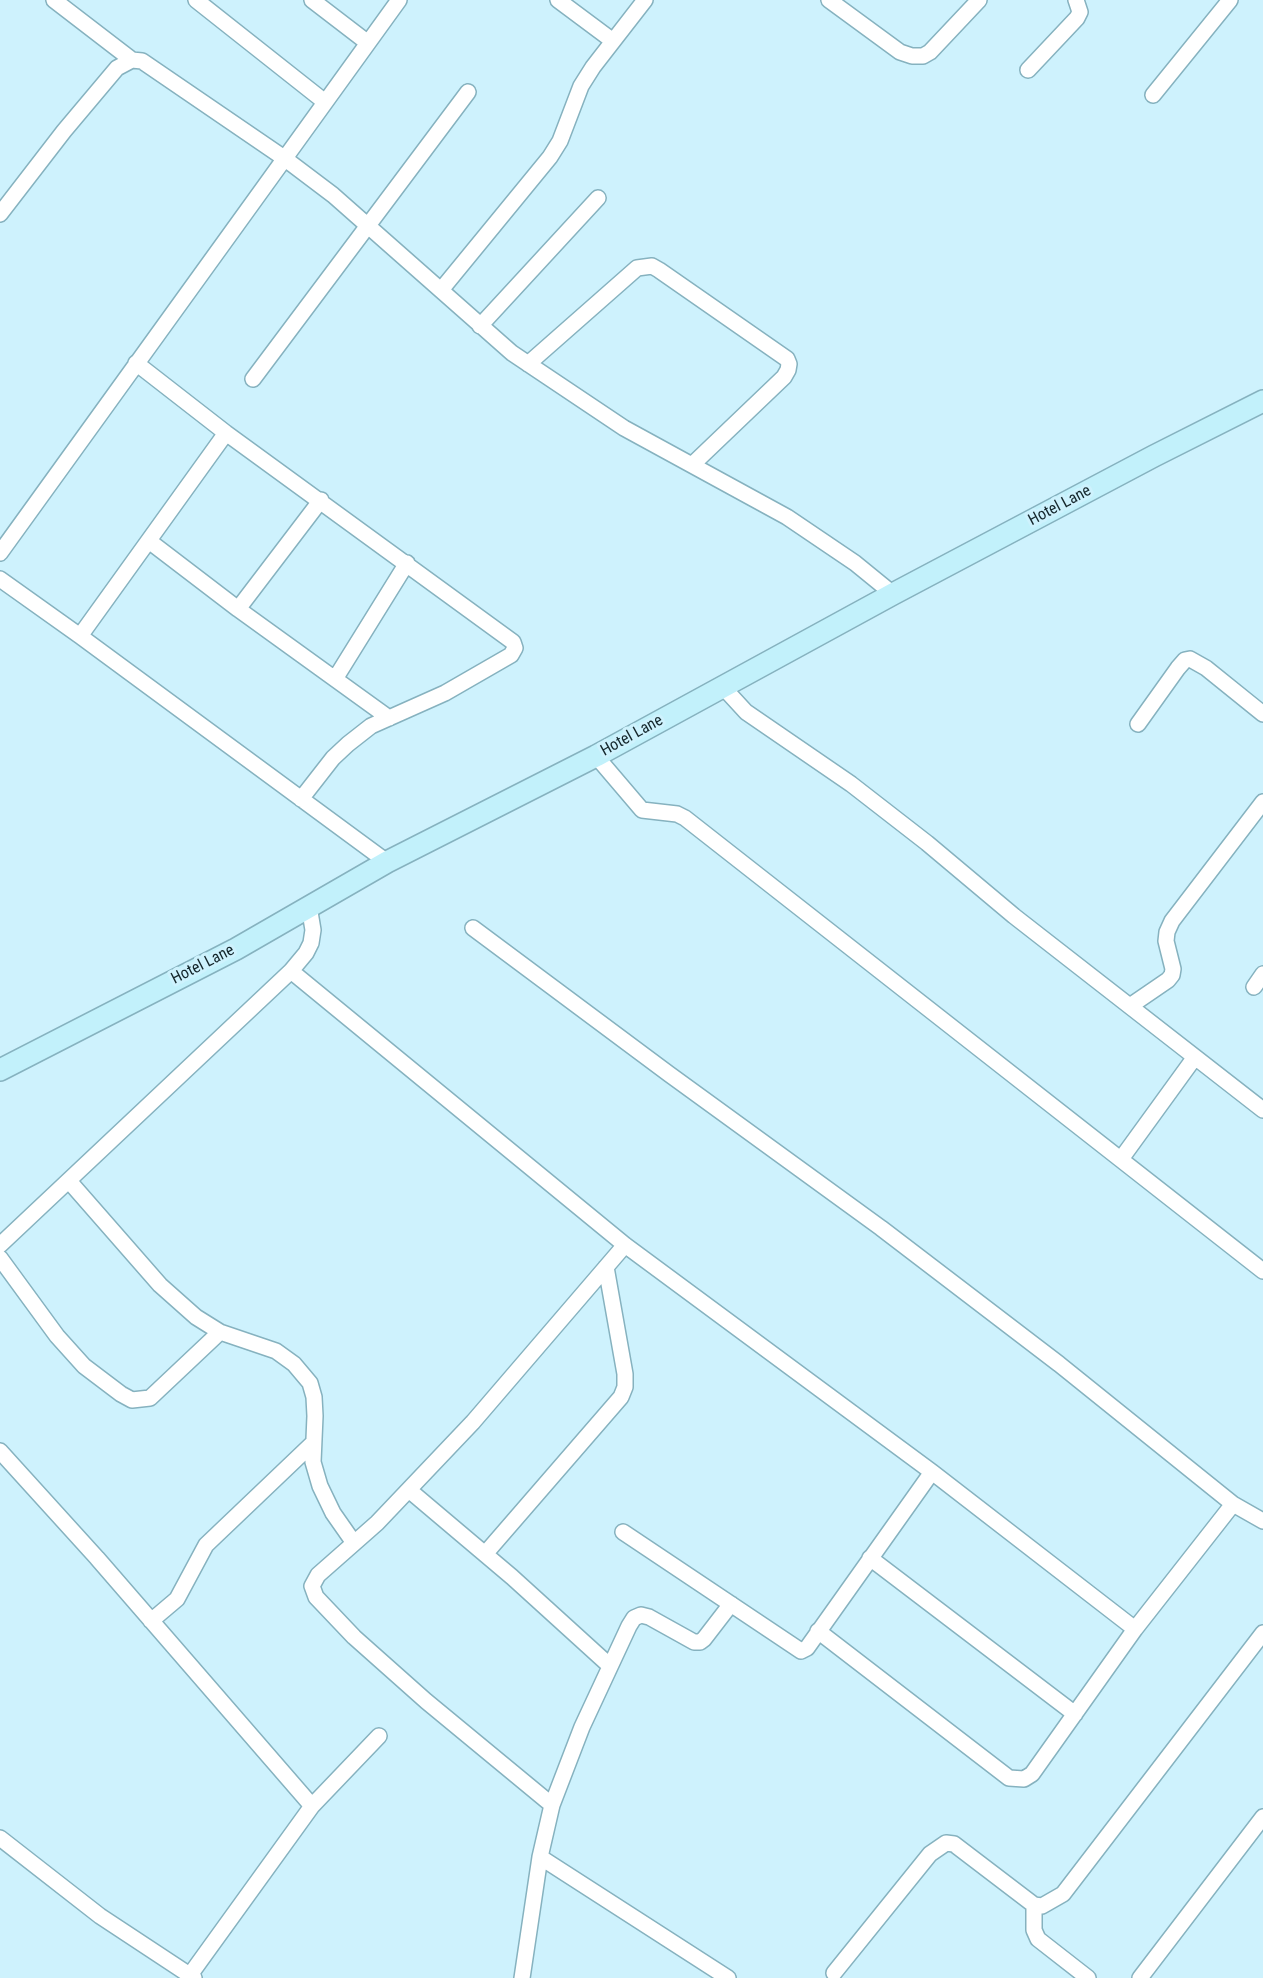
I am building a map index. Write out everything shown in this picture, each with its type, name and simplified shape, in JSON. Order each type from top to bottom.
[{"type":"street","points":[[54,0],[132,60],[142,61],[284,158],[333,195],[480,326],[528,364],[624,428],[787,517],[855,563],[893,594]]},
{"type":"street","points":[[196,0],[325,102]]},
{"type":"street","points":[[312,0],[368,43]]},
{"type":"street","points":[[0,553],[399,0]]},
{"type":"street","points":[[558,0],[613,41]]},
{"type":"street","points":[[441,290],[550,158],[560,141],[581,86],[645,0]]},
{"type":"street","points":[[832,1],[900,52],[912,56],[923,56],[930,52],[979,0]]},
{"type":"street","points":[[1028,70],[1077,18],[1080,12],[1076,0]]},
{"type":"street","points":[[1153,95],[1230,0]]},
{"type":"street","points":[[0,214],[64,131],[117,68],[132,60]]},
{"type":"street","points":[[253,379],[468,92]]},
{"type":"street","points":[[480,326],[598,198]]},
{"type":"street","points":[[528,364],[637,268],[652,266],[659,270],[787,359],[789,364],[789,370],[784,377],[693,464]]},
{"type":"street","points":[[136,363],[226,433],[508,636],[513,642],[515,648],[511,655],[445,693],[371,726],[333,758],[301,799]]},
{"type":"street","name":"Hotel Lane","points":[[0,1070],[236,949],[311,919],[387,862],[596,756],[732,697],[893,594],[1263,400]]},
{"type":"street","points":[[80,636],[226,433]]},
{"type":"street","points":[[238,609],[321,500]]},
{"type":"street","points":[[149,541],[238,609],[389,718]]},
{"type":"street","points":[[335,679],[408,564]]},
{"type":"street","points":[[0,579],[387,862]]},
{"type":"street","points":[[1138,724],[1185,660],[1206,668],[1263,714]]},
{"type":"street","points":[[732,697],[851,784],[1263,1110]]},
{"type":"street","points":[[596,756],[642,810],[677,814],[685,818],[1263,1271]]},
{"type":"street","points":[[1130,1006],[1172,975],[1173,969],[1166,941],[1172,921],[1263,802]]},
{"type":"street","points":[[0,1245],[291,971],[311,943],[311,919]]},
{"type":"street","points":[[473,928],[881,1228],[1059,1364],[1233,1503],[1263,1521]]},
{"type":"street","points":[[291,971],[625,1245],[932,1472],[1135,1629]]},
{"type":"street","points":[[1254,987],[1263,974]]},
{"type":"street","points":[[1121,1159],[1195,1057]]},
{"type":"street","points":[[69,1181],[160,1285],[196,1317],[220,1332],[276,1351],[294,1364],[310,1383],[314,1406],[313,1462],[320,1486],[333,1512],[354,1543]]},
{"type":"street","points":[[552,1805],[426,1701],[354,1637],[316,1597],[312,1586],[314,1580],[409,1490],[473,1422],[625,1245]]},
{"type":"street","points":[[0,1258],[57,1336],[84,1366],[132,1400],[150,1398],[220,1332]]},
{"type":"street","points":[[485,1554],[621,1397],[626,1374],[606,1267]]},
{"type":"street","points":[[151,1621],[177,1599],[206,1545],[313,1443]]},
{"type":"street","points":[[0,1451],[312,1806]]},
{"type":"street","points":[[623,1532],[801,1651],[807,1648],[932,1472]]},
{"type":"street","points":[[409,1490],[485,1554],[610,1666]]},
{"type":"street","points":[[818,1631],[1010,1778],[1024,1779],[1032,1774],[1135,1629],[1233,1503]]},
{"type":"street","points":[[870,1558],[1075,1714]]},
{"type":"street","points":[[522,1978],[540,1857],[552,1805],[582,1727],[629,1626],[634,1618],[641,1614],[694,1642],[700,1642],[705,1639],[731,1604]]},
{"type":"street","points":[[834,1972],[930,1854],[946,1843],[954,1844],[1034,1905],[1042,1906],[1063,1894],[1263,1633]]},
{"type":"street","points":[[0,1838],[100,1916],[192,1976],[312,1806],[379,1736]]},
{"type":"street","points":[[1140,1978],[1263,1816]]},
{"type":"street","points":[[540,1857],[729,1978]]},
{"type":"street","points":[[1034,1905],[1034,1930],[1038,1939],[1088,1978]]}]
